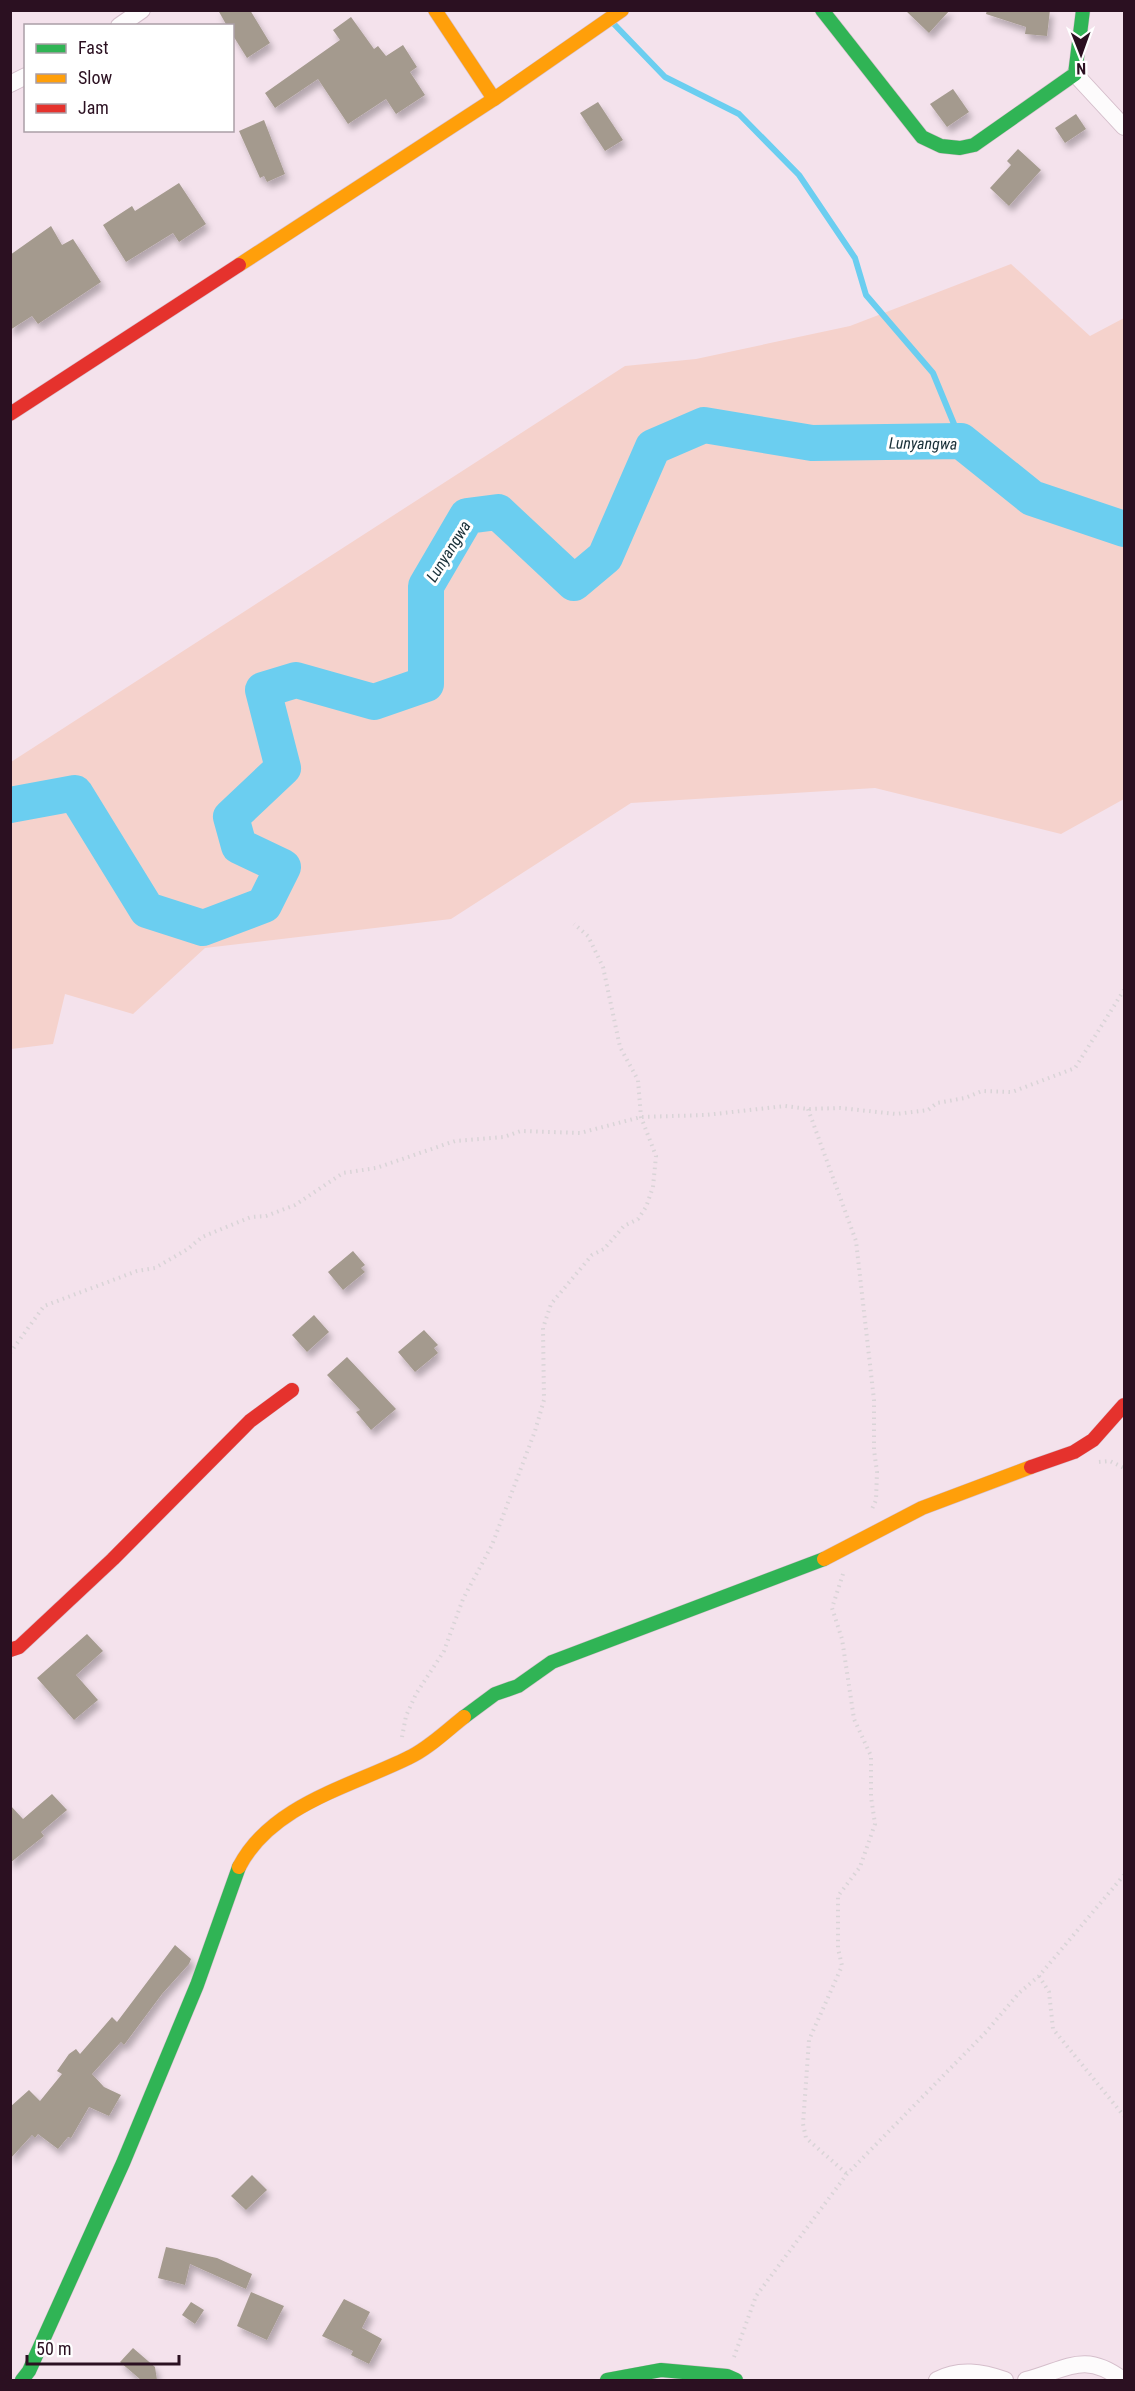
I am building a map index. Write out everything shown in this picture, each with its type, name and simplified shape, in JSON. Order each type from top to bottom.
[{"type":"street","points":[[122,24],[142,10]]},
{"type":"street","points":[[435,10],[494,99]]},
{"type":"street","points":[[10,414],[494,99],[622,10]]},
{"type":"street","points":[[822,10],[922,137],[941,147],[959,149],[974,145],[1075,74],[1083,10]]},
{"type":"street","points":[[1075,74],[1125,127]]},
{"type":"street","points":[[10,84],[24,77]]},
{"type":"street","points":[[10,1650],[20,1647],[113,1559],[250,1421],[292,1390]]},
{"type":"street","points":[[22,2380],[29,2372],[123,2163],[197,1985],[236,1872],[249,1847],[283,1819],[318,1797],[411,1757],[495,1694],[518,1686],[552,1662],[838,1554],[868,1534],[913,1513],[1074,1452],[1093,1440],[1125,1406]]},
{"type":"street","points":[[1026,2380],[1066,2365],[1091,2363],[1108,2369],[1123,2380]]},
{"type":"street","points":[[607,2380],[661,2370],[731,2378]]},
{"type":"street","points":[[937,2380],[948,2375],[967,2372],[986,2374],[1005,2380]]},
{"type":"path","points":[[393,1766],[401,1743],[406,1716],[416,1694],[451,1637],[463,1599],[492,1545],[535,1431],[544,1400],[543,1328],[551,1304],[592,1255],[604,1249],[624,1226],[638,1219],[646,1207],[653,1187],[656,1156],[641,1117],[638,1080],[620,1047],[603,967],[588,936],[574,924]]},
{"type":"path","points":[[10,1353],[44,1306],[137,1271],[155,1268],[188,1249],[202,1237],[251,1217],[266,1216],[295,1205],[343,1173],[376,1168],[455,1141],[504,1137],[521,1131],[580,1133],[641,1117],[706,1115],[785,1106],[808,1109],[840,1108],[896,1114],[928,1110],[937,1103],[965,1098],[982,1091],[1012,1092],[1075,1068],[1125,990]]},
{"type":"path","points":[[808,1109],[856,1241],[874,1400],[876,1500],[868,1520],[868,1534]]},
{"type":"path","points":[[847,2174],[806,2138],[803,2124],[809,2040],[842,1966],[838,1948],[838,1896],[860,1867],[875,1824],[871,1797],[871,1756],[854,1719],[842,1639],[832,1608],[852,1545]]},
{"type":"path","points":[[731,2378],[756,2296],[847,2174],[985,2033],[1019,1993],[1039,1976],[1125,1875]]},
{"type":"path","points":[[1039,1976],[1049,1992],[1053,2029],[1125,2116]]},
{"type":"shaded area","points":[[1011,264],[1090,336],[1124,318],[1124,799],[1061,834],[875,788],[631,803],[451,919],[205,948],[133,1014],[65,994],[53,1044],[11,1049],[11,762],[625,366],[696,359],[850,326]]},
{"type":"building","points":[[218,10],[250,10],[270,43],[247,58],[234,37],[234,24],[226,24]]},
{"type":"building","points":[[905,10],[950,10],[929,33]]},
{"type":"building","points":[[987,10],[1050,10],[1047,36],[1025,34],[1026,27],[986,14]]},
{"type":"building","points":[[351,17],[374,49],[378,46],[386,56],[403,45],[417,67],[410,72],[425,95],[396,114],[386,99],[348,124],[318,79],[275,108],[265,93],[340,40],[333,30]]},
{"type":"building","points":[[953,89],[969,112],[947,127],[930,104]]},
{"type":"building","points":[[598,102],[623,140],[605,151],[580,113]]},
{"type":"building","points":[[1076,114],[1086,129],[1065,143],[1055,128]]},
{"type":"building","points":[[264,120],[285,174],[267,182],[264,176],[260,178],[239,131]]},
{"type":"building","points":[[1018,149],[1041,170],[1009,206],[990,188],[1011,165],[1007,161]]},
{"type":"building","points":[[179,183],[206,224],[179,242],[173,233],[126,262],[103,225],[132,206],[135,211]]},
{"type":"building","points":[[51,226],[62,245],[73,239],[101,282],[38,324],[32,316],[10,330],[10,255]]},
{"type":"building","points":[[353,1251],[365,1265],[361,1268],[365,1272],[343,1290],[328,1272]]},
{"type":"building","points":[[314,1315],[329,1332],[307,1352],[292,1335]]},
{"type":"building","points":[[424,1330],[438,1345],[434,1348],[438,1353],[415,1372],[398,1352]]},
{"type":"building","points":[[347,1357],[396,1409],[371,1430],[356,1412],[360,1410],[327,1375]]},
{"type":"building","points":[[87,1634],[103,1651],[76,1675],[98,1700],[74,1720],[37,1678]]},
{"type":"building","points":[[52,1794],[67,1810],[41,1832],[44,1836],[10,1863],[10,1805],[23,1819]]},
{"type":"building","points":[[175,1945],[191,1959],[189,1964],[162,1994],[124,2045],[121,2042],[92,2074],[104,2087],[121,2095],[109,2116],[89,2107],[71,2138],[68,2137],[58,2149],[38,2134],[35,2138],[32,2135],[10,2159],[10,2107],[29,2090],[40,2101],[62,2074],[57,2071],[69,2054],[76,2049],[80,2054],[112,2017],[117,2022]]},
{"type":"building","points":[[252,2175],[267,2190],[246,2210],[231,2196]]},
{"type":"building","points":[[166,2247],[217,2258],[252,2274],[246,2289],[190,2264],[185,2285],[158,2278]]},
{"type":"building","points":[[251,2292],[284,2306],[267,2340],[237,2326]]},
{"type":"building","points":[[344,2299],[370,2312],[362,2328],[382,2339],[369,2364],[351,2355],[353,2351],[322,2336]]},
{"type":"building","points":[[191,2302],[204,2310],[195,2324],[182,2315]]},
{"type":"building","points":[[133,2348],[155,2367],[157,2380],[141,2380],[120,2362]]},
{"type":"waterway","points":[[613,23],[665,77],[739,114],[799,175],[855,258],[866,295],[933,373],[961,441]]},
{"type":"waterway","name":"Lunyangwa","points":[[10,805],[75,793],[147,910],[203,928],[264,905],[283,867],[239,846],[231,817],[283,768],[263,690],[296,680],[374,702],[426,684],[426,586],[467,516],[498,512],[574,583],[605,557],[653,447],[704,425],[812,443],[961,441],[1032,498],[1124,529]]},
{"type":"traffic: fast","points":[[822,10],[922,137],[941,146],[960,148],[974,145],[1075,74],[1083,10]]},
{"type":"traffic: fast","points":[[464,1717],[495,1694],[518,1686],[552,1662],[824,1559]]},
{"type":"traffic: fast","points":[[22,2380],[29,2371],[123,2163],[197,1985],[239,1867]]},
{"type":"traffic: fast","points":[[607,2380],[661,2370],[727,2376],[736,2380]]},
{"type":"traffic: slow","points":[[435,10],[494,99]]},
{"type":"traffic: slow","points":[[239,265],[494,99],[622,10]]},
{"type":"traffic: slow","points":[[824,1559],[922,1508],[1031,1467]]},
{"type":"traffic: slow","points":[[239,1867],[253,1846],[291,1813],[313,1800],[415,1754],[430,1745],[464,1717]]},
{"type":"traffic: jam","points":[[10,414],[239,265]]},
{"type":"traffic: jam","points":[[10,1650],[19,1647],[113,1559],[250,1421],[292,1390]]},
{"type":"traffic: jam","points":[[1031,1467],[1074,1452],[1093,1440],[1124,1405]]}]
